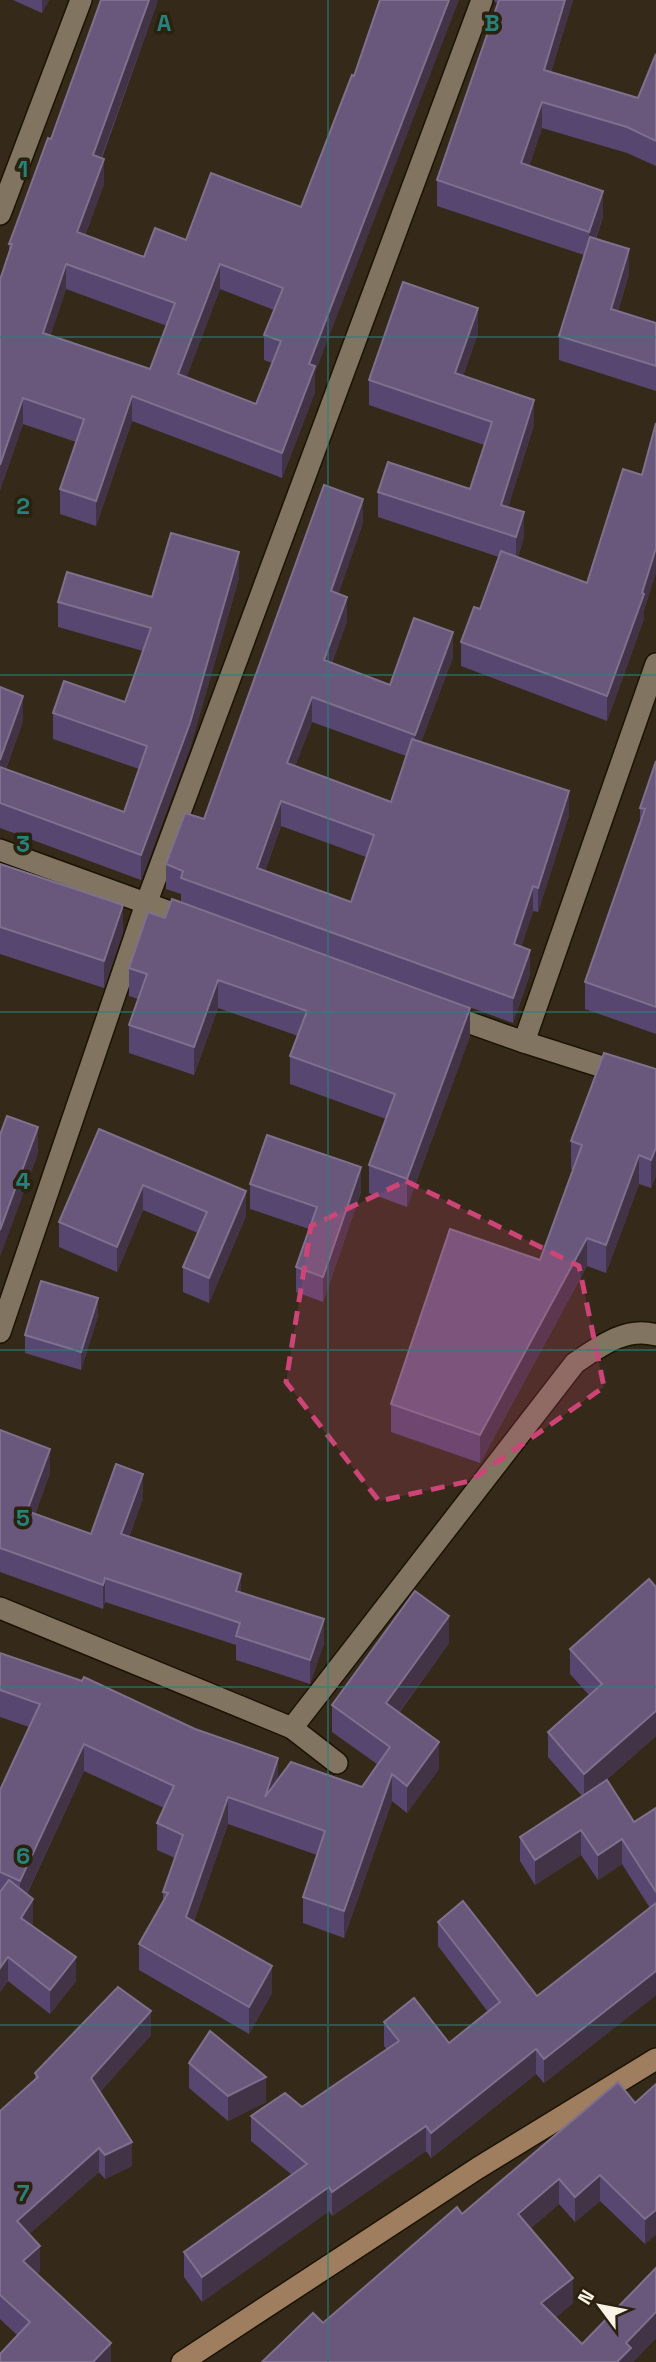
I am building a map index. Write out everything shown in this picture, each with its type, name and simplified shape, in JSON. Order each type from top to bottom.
[{"type":"street","points":[[0,214],[81,0]]},
{"type":"street","points":[[0,1332],[146,904],[482,0]]},
{"type":"street","points":[[524,1042],[656,664]]},
{"type":"street","points":[[0,850],[211,928]]},
{"type":"street","points":[[432,1009],[656,1084]]},
{"type":"street","points":[[292,1727],[575,1363],[611,1339],[645,1332],[656,1335]]},
{"type":"street","points":[[0,1608],[292,1727],[337,1763]]},
{"type":"street","points":[[182,2362],[478,2168],[656,2059]]},
{"type":"highlighted area","points":[[406,1181],[579,1266],[604,1387],[470,1481],[379,1501],[286,1382],[311,1226]]},
{"type":"building","points":[[101,0],[149,0],[93,155],[104,159],[77,232],[144,257],[155,228],[186,240],[211,173],[301,207],[352,75],[354,76],[380,0],[449,0],[309,364],[315,366],[282,453],[132,396],[96,501],[60,489],[84,419],[23,398],[0,465],[0,280],[12,244],[9,244],[48,138],[51,139]],"holes":[[[66,264],[175,303],[150,369],[43,333]],[[220,264],[283,288],[264,335],[281,341],[256,404],[178,374]]]},
{"type":"building","points":[[499,0],[565,0],[544,70],[638,98],[656,54],[656,141],[627,127],[542,102],[521,163],[603,191],[589,232],[437,180]]},
{"type":"building","points":[[590,237],[629,249],[611,309],[656,323],[656,366],[559,336]]},
{"type":"building","points":[[403,282],[478,308],[455,373],[534,400],[501,505],[524,512],[516,537],[378,492],[388,462],[470,489],[492,422],[369,380]]},
{"type":"building","points":[[656,423],[656,548],[642,593],[644,594],[607,696],[461,642],[474,607],[480,609],[501,551],[587,583],[623,469],[642,475]]},
{"type":"building","points":[[324,485],[363,499],[331,591],[347,597],[324,660],[390,685],[414,618],[453,632],[415,735],[312,697],[287,763],[391,802],[412,739],[569,791],[538,888],[533,886],[514,944],[530,950],[513,998],[181,878],[183,871],[166,864],[185,813],[204,819]],"holes":[[[281,801],[374,835],[351,902],[257,868]]]},
{"type":"building","points":[[171,533],[239,552],[190,723],[141,855],[0,803],[0,767],[124,812],[147,746],[53,713],[64,681],[125,702],[151,628],[58,602],[67,572],[152,597]]},
{"type":"building","points":[[0,687],[23,696],[0,760]]},
{"type":"building","points":[[656,761],[656,1007],[585,982],[645,809],[640,808]]},
{"type":"building","points":[[0,864],[123,905],[104,961],[0,927]]},
{"type":"building","points":[[172,899],[470,1008],[407,1179],[369,1165],[395,1094],[290,1056],[307,1011],[218,980],[194,1047],[129,1025],[147,974],[129,968],[148,912],[165,918]]},
{"type":"building","points":[[604,1053],[656,1069],[656,1148],[651,1160],[639,1155],[606,1245],[587,1238],[480,1435],[391,1404],[450,1229],[540,1260],[582,1145],[571,1141]]},
{"type":"building","points":[[7,1116],[38,1127],[0,1230],[0,1135]]},
{"type":"building","points":[[99,1129],[246,1191],[209,1278],[183,1267],[207,1212],[143,1185],[117,1247],[59,1222]]},
{"type":"building","points":[[267,1135],[361,1167],[323,1277],[296,1267],[317,1207],[250,1184]]},
{"type":"building","points":[[41,1281],[98,1298],[81,1352],[25,1335]]},
{"type":"building","points":[[0,1430],[50,1449],[27,1511],[91,1534],[116,1464],[143,1474],[121,1534],[241,1574],[236,1591],[324,1619],[310,1660],[236,1636],[240,1623],[105,1578],[103,1585],[0,1548]]},
{"type":"building","points":[[649,1579],[656,1587],[656,1711],[584,1774],[548,1732],[602,1684],[570,1649]]},
{"type":"building","points":[[415,1591],[449,1616],[386,1703],[439,1742],[407,1786],[392,1774],[344,1911],[303,1897],[325,1831],[228,1797],[186,1917],[272,1966],[249,2007],[139,1944],[168,1893],[163,1892],[183,1835],[157,1823],[174,1786],[84,1744],[20,1881],[0,1872],[0,1790],[40,1704],[0,1690],[0,1653],[82,1681],[84,1677],[195,1729],[278,1758],[265,1797],[291,1762],[362,1787],[390,1747],[332,1705]]},
{"type":"building","points":[[607,1780],[634,1822],[656,1808],[656,1892],[622,1839],[598,1855],[581,1830],[535,1860],[520,1837]]},
{"type":"building","points":[[9,1880],[33,1899],[21,1918],[76,1957],[50,1990],[8,1957],[0,1968],[0,1892]]},
{"type":"building","points":[[463,1901],[537,1996],[656,1903],[656,1971],[544,2059],[536,2049],[431,2133],[426,2126],[332,2192],[329,2187],[202,2277],[184,2252],[307,2164],[251,2116],[285,2093],[302,2107],[399,2041],[384,2022],[414,1998],[449,2043],[500,2002],[438,1922]]},
{"type":"building","points":[[118,1987],[151,2011],[91,2078],[132,2142],[105,2155],[99,2148],[17,2221],[40,2246],[23,2261],[111,2343],[93,2362],[0,2362],[0,2354],[30,2322],[0,2295],[0,2111],[38,2077],[35,2073]]},
{"type":"building","points":[[210,2031],[266,2077],[228,2096],[189,2063]]},
{"type":"building","points":[[618,2082],[635,2103],[656,2084],[656,2210],[645,2219],[600,2175],[575,2197],[559,2179],[518,2214],[573,2278],[541,2303],[582,2344],[656,2268],[656,2312],[626,2343],[631,2348],[617,2362],[262,2362],[313,2313],[323,2323],[457,2207],[462,2214]]}]
